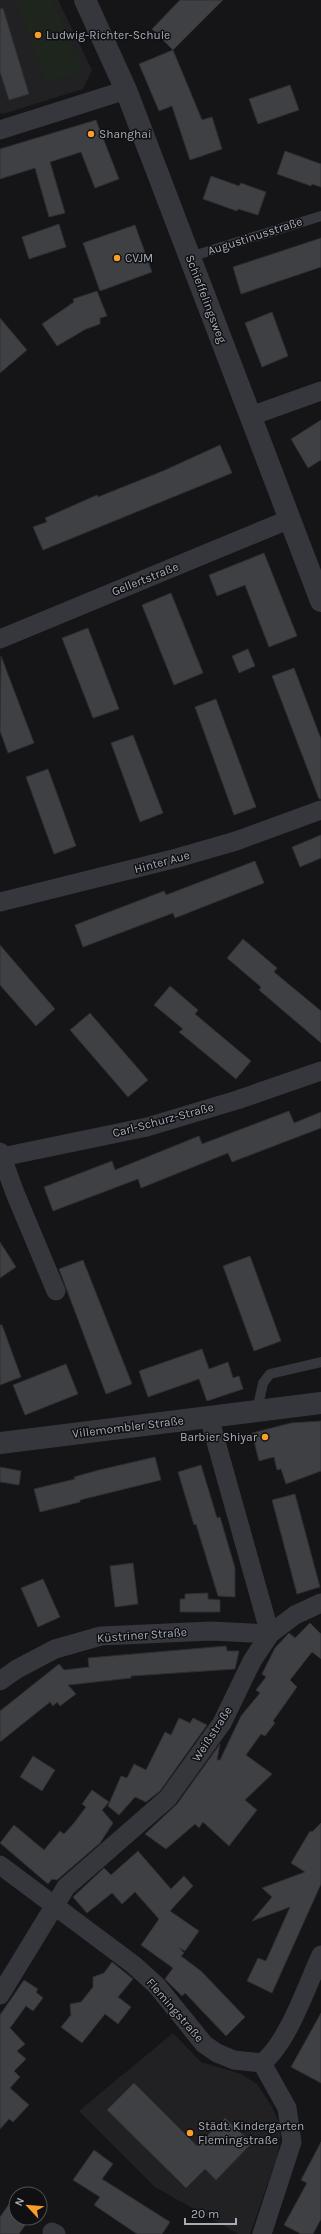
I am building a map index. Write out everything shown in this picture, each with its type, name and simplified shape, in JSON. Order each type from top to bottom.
[{"type":"street","name":"Schieffelingsweg","points":[[85,0],[126,90],[321,601]]},
{"type":"street","points":[[0,130],[126,90]]},
{"type":"street","points":[[251,416],[321,391]]},
{"type":"street","name":"Gellertstraße","points":[[0,639],[290,519]]},
{"type":"street","name":"Hinter Aue","points":[[0,902],[178,858],[236,841],[321,810]]},
{"type":"street","name":"Carl-Schurz-Straße","points":[[1,1155],[147,1127],[237,1100],[321,1070]]},
{"type":"street","points":[[1,1155],[56,1291]]},
{"type":"street","name":"Villemombler Straße","points":[[0,1443],[321,1403]]},
{"type":"street","points":[[209,1418],[270,1634]]},
{"type":"street","name":"Weißstraße","points":[[0,1995],[66,1887],[168,1798],[222,1723],[252,1661],[270,1634],[295,1615],[321,1603]]},
{"type":"street","name":"Küstriner Straße","points":[[0,1682],[17,1669],[55,1649],[101,1636],[211,1631],[270,1634]]},
{"type":"street","name":"Flemingstraße","points":[[0,1865],[134,1965],[157,1986],[204,2044],[217,2053],[234,2060],[262,2063]]},
{"type":"street","points":[[262,2234],[292,2142],[287,2108],[262,2063],[271,2056],[284,2036],[321,1955]]},
{"type":"lane","name":"Augustinusstraße","points":[[190,257],[321,216]]},
{"type":"lane","points":[[257,1411],[264,1383],[270,1374],[321,1362]]},
{"type":"shaded area","name":"Ludwig-Richter-Schule","points":[[0,0],[58,0],[92,70],[83,89],[3,114],[0,113]]},
{"type":"shaded area","points":[[16,0],[52,0],[84,70],[46,83]]},
{"type":"shaded area","name":"Städt. Kindergarten Flemingstraße","points":[[173,2033],[201,2062],[241,2074],[257,2084],[272,2107],[281,2127],[278,2155],[250,2234],[238,2234],[155,2187],[79,2111]]},
{"type":"building","points":[[180,0],[223,0],[173,50],[152,29]]},
{"type":"building","name":"Ludwig-Richter-Schule","points":[[3,8],[29,94],[9,100],[0,72],[0,9]]},
{"type":"building","points":[[173,50],[202,120],[212,117],[222,149],[190,160],[172,106],[159,111],[139,64]]},
{"type":"building","points":[[290,85],[299,110],[258,124],[249,99]]},
{"type":"building","points":[[96,120],[119,179],[95,188],[81,152],[50,162],[65,213],[49,217],[35,168],[0,179],[0,149]]},
{"type":"building","points":[[285,151],[321,164],[321,187],[312,184],[311,186],[277,174]]},
{"type":"building","points":[[211,176],[239,186],[241,183],[266,192],[258,215],[238,209],[237,211],[203,199]]},
{"type":"building","points":[[59,224],[66,247],[29,259],[22,237]]},
{"type":"building","name":"CVJM","points":[[135,225],[152,272],[100,291],[83,243]]},
{"type":"building","points":[[321,238],[321,267],[241,294],[233,267]]},
{"type":"building","points":[[97,291],[107,316],[100,318],[100,324],[86,329],[57,346],[42,324],[74,302],[73,299]]},
{"type":"building","points":[[272,312],[288,356],[262,367],[245,323]]},
{"type":"building","points":[[0,318],[27,350],[0,373]]},
{"type":"building","points":[[321,420],[321,460],[308,468],[291,439]]},
{"type":"building","points":[[220,445],[232,473],[43,550],[33,527],[47,522],[45,518],[97,495],[98,497],[163,471]]},
{"type":"building","points":[[264,553],[297,636],[269,647],[245,585],[217,596],[209,575]]},
{"type":"building","points":[[171,593],[203,673],[174,685],[142,605]]},
{"type":"building","points":[[88,628],[119,709],[93,718],[62,638]]},
{"type":"building","points":[[248,649],[255,666],[239,673],[232,656]]},
{"type":"building","points":[[1,656],[34,743],[8,753],[0,731]]},
{"type":"building","points":[[294,668],[321,739],[321,799],[319,799],[272,676]]},
{"type":"building","points":[[216,699],[256,807],[234,815],[195,707]]},
{"type":"building","points":[[133,735],[163,813],[140,822],[111,743]]},
{"type":"building","points":[[48,769],[76,846],[54,854],[26,777]]},
{"type":"building","points":[[321,835],[321,858],[300,867],[292,847]]},
{"type":"building","points":[[255,861],[264,883],[175,918],[173,913],[83,947],[75,925],[164,891],[166,895]]},
{"type":"building","points":[[243,939],[277,968],[274,972],[321,1011],[321,1043],[259,990],[261,987],[227,958]]},
{"type":"building","points":[[0,945],[55,1009],[36,1026],[0,985]]},
{"type":"building","points":[[170,986],[198,1010],[195,1014],[251,1061],[236,1079],[179,1032],[183,1029],[154,1005]]},
{"type":"building","points":[[90,1013],[148,1080],[128,1097],[70,1030]]},
{"type":"building","points":[[289,1111],[294,1123],[321,1112],[321,1128],[232,1162],[228,1153],[141,1188],[138,1179],[53,1211],[44,1187],[112,1161],[115,1170],[199,1136],[202,1144]]},
{"type":"building","points":[[0,1242],[16,1267],[0,1278]]},
{"type":"building","points":[[250,1256],[281,1341],[254,1351],[223,1266]]},
{"type":"building","points":[[83,1260],[132,1384],[106,1394],[59,1269]]},
{"type":"building","points":[[0,1325],[2,1325],[21,1377],[0,1385]]},
{"type":"building","points":[[202,1349],[209,1369],[228,1362],[233,1378],[239,1376],[243,1389],[207,1401],[199,1379],[148,1397],[139,1371]]},
{"type":"building","points":[[66,1364],[78,1394],[25,1415],[13,1385]]},
{"type":"building","points":[[321,1421],[321,1471],[286,1484],[281,1469],[277,1470],[274,1457],[259,1461],[252,1433],[291,1423]]},
{"type":"building","points":[[155,1457],[161,1480],[80,1500],[80,1502],[40,1512],[34,1489],[75,1479],[74,1477],[99,1470]]},
{"type":"building","points":[[201,1465],[217,1518],[220,1517],[235,1568],[235,1597],[218,1596],[178,1472]]},
{"type":"building","points":[[0,1467],[21,1471],[19,1485],[0,1482]]},
{"type":"building","points":[[295,1494],[320,1587],[297,1594],[272,1500]]},
{"type":"building","points":[[133,1563],[138,1604],[115,1607],[110,1566]]},
{"type":"building","points":[[43,1579],[60,1617],[38,1627],[21,1588]]},
{"type":"building","points":[[208,1593],[208,1599],[220,1600],[220,1612],[180,1612],[180,1599],[185,1599],[185,1594]]},
{"type":"building","points":[[310,1623],[321,1634],[321,1659],[312,1652],[290,1680],[297,1687],[273,1721],[275,1723],[265,1736],[261,1734],[246,1755],[272,1774],[245,1800],[257,1810],[229,1846],[203,1822],[199,1828],[195,1824],[166,1849],[145,1834],[177,1804],[220,1744],[217,1760],[220,1760],[241,1716],[260,1693],[256,1690],[266,1677],[262,1674],[275,1648],[289,1633],[295,1638]]},
{"type":"building","points":[[226,1646],[227,1651],[239,1651],[235,1669],[131,1676],[131,1678],[68,1685],[76,1694],[60,1706],[57,1702],[53,1706],[50,1702],[0,1742],[0,1711],[59,1664],[64,1670],[89,1667],[88,1658]]},
{"type":"building","points":[[179,1718],[190,1723],[193,1718],[207,1725],[160,1791],[146,1802],[135,1797],[119,1815],[108,1806],[121,1776],[127,1778],[134,1764],[146,1770],[165,1732],[171,1735]]},
{"type":"building","points":[[33,1756],[55,1770],[42,1791],[20,1777]]},
{"type":"building","points":[[92,1790],[109,1802],[102,1810],[113,1823],[100,1843],[57,1880],[52,1879],[48,1884],[0,1843],[14,1825],[44,1850],[60,1831],[64,1834],[74,1823],[86,1807],[82,1804]]},
{"type":"building","points":[[321,1823],[321,1884],[272,1993],[247,1981],[258,1958],[266,1961],[290,1907],[252,1921],[272,1897],[262,1888],[305,1872],[291,1863],[310,1831],[312,1832]]},
{"type":"building","points":[[138,1851],[171,1889],[184,1876],[193,1886],[170,1911],[199,1931],[185,1951],[179,1948],[184,1953],[181,1956],[201,1971],[245,2017],[226,2036],[185,1993],[182,1996],[165,1979],[173,1968],[141,1945],[159,1919],[135,1892],[122,1904],[112,1893],[87,1913],[73,1897],[104,1868],[111,1875]]},
{"type":"building","points":[[112,1962],[133,1979],[118,1997],[131,2007],[118,2024],[105,2014],[82,2043],[61,2027],[71,2015],[70,2004],[81,2002],[93,1987],[93,1977],[104,1973]]},
{"type":"building","points":[[24,1980],[38,1989],[36,1992],[43,1998],[33,2011],[26,2006],[10,2028],[25,2044],[17,2051],[26,2059],[14,2071],[20,2077],[10,2088],[29,2105],[13,2122],[9,2119],[0,2129],[0,2015]]},
{"type":"building","points":[[321,2013],[321,2083],[291,2067]]},
{"type":"building","points":[[134,2083],[197,2146],[225,2118],[252,2143],[216,2180],[205,2169],[186,2188],[107,2110]]},
{"type":"building","points":[[321,2142],[321,2219],[313,2234],[301,2234],[284,2225],[307,2183],[301,2180]]},
{"type":"building","points":[[94,2150],[113,2164],[102,2179],[170,2222],[162,2234],[137,2234],[94,2205],[100,2197],[73,2180]]},
{"type":"building","points":[[8,2206],[8,2226],[24,2226],[19,2234],[0,2234],[0,2217]]},
{"type":"place","name":"Ludwig-Richter-Schule","points":[[38,35]]},
{"type":"place","name":"Shanghai","points":[[91,134]]},
{"type":"place","name":"CVJM","points":[[117,258]]},
{"type":"place","name":"Barbier Shiyar","points":[[265,1437]]},
{"type":"place","name":"Städt. Kindergarten Flemingstraße","points":[[190,2133]]}]
